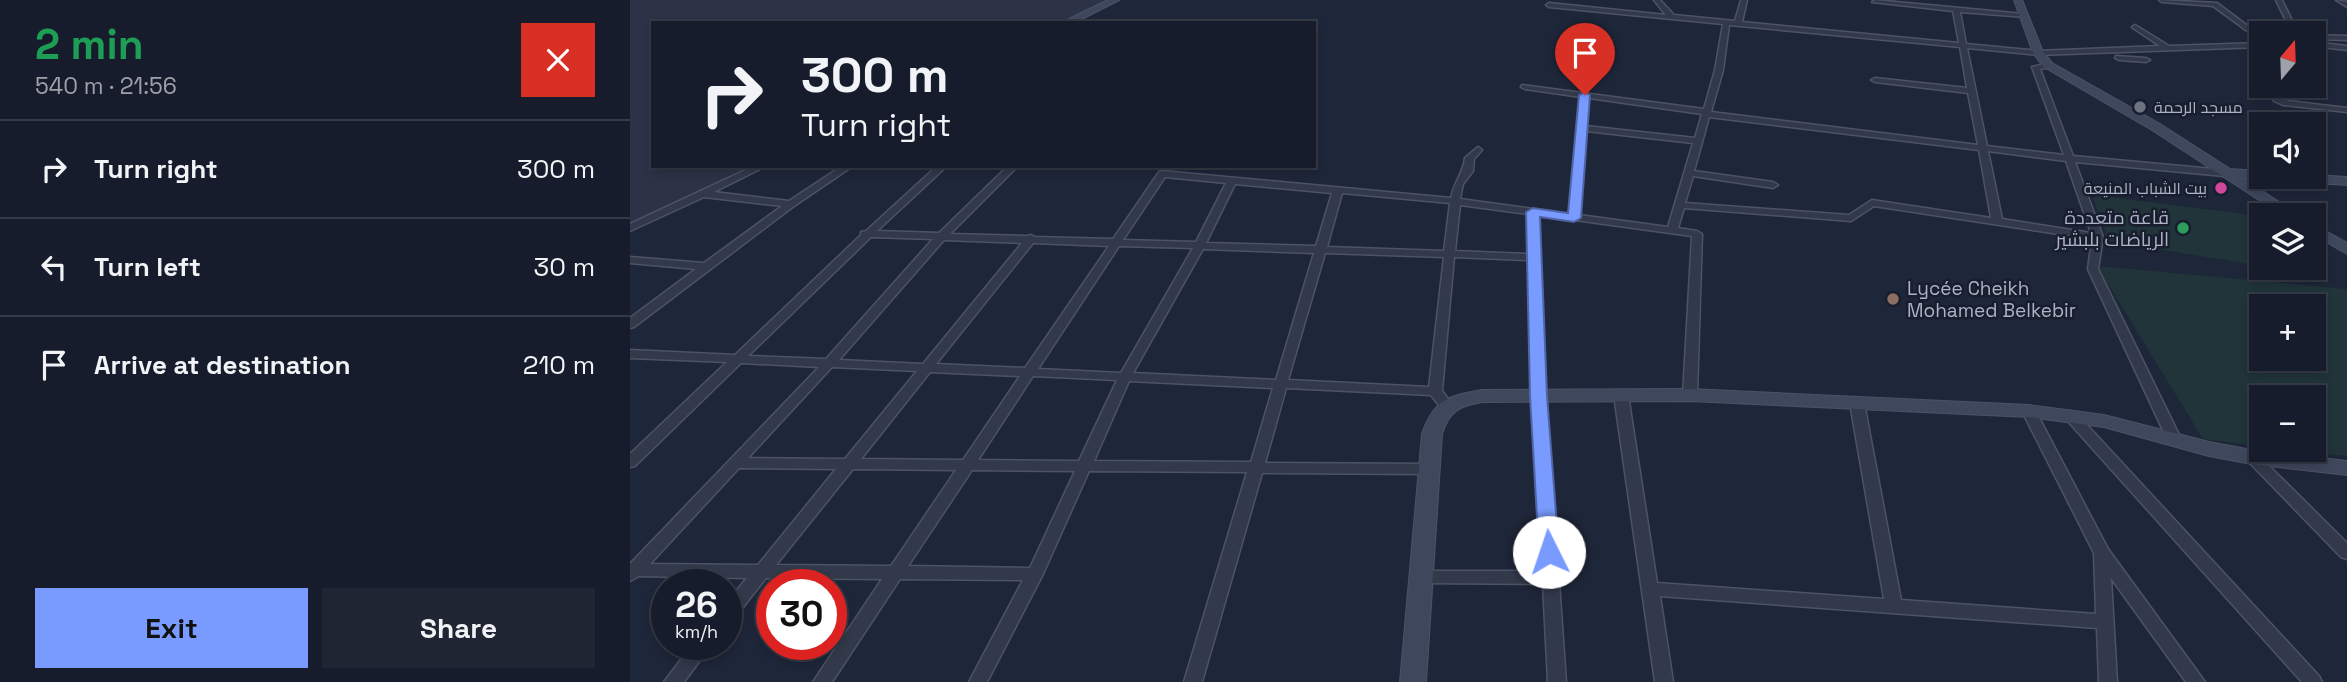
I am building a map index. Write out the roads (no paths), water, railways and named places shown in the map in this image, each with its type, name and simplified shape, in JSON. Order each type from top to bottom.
[{"type":"street","points":[[1070,21],[1115,0]]},
{"type":"street","points":[[1657,0],[1673,18]]},
{"type":"street","points":[[1738,24],[1744,0]]},
{"type":"street","points":[[2018,0],[2038,53],[2048,65],[2156,127],[2272,203]]},
{"type":"street","points":[[2162,0],[2215,5],[2249,30]]},
{"type":"street","points":[[2279,0],[2289,21]]},
{"type":"street","points":[[2339,0],[2347,5]]},
{"type":"street","points":[[1875,2],[2024,16]]},
{"type":"street","points":[[1549,5],[2038,53],[2249,46]]},
{"type":"street","points":[[1956,9],[1997,222]]},
{"type":"street","points":[[1672,231],[1719,71],[1726,23]]},
{"type":"street","points":[[2135,27],[2169,49]]},
{"type":"street","points":[[2326,37],[2347,38]]},
{"type":"street","points":[[2326,45],[2347,48]]},
{"type":"street","points":[[2087,53],[2146,60]]},
{"type":"street","points":[[2048,65],[2036,67],[2098,237],[2093,269],[2175,440]]},
{"type":"street","points":[[1875,80],[1972,91]]},
{"type":"street","points":[[1525,87],[2071,159],[2249,174]]},
{"type":"street","points":[[1574,218],[1585,95]]},
{"type":"street","points":[[2276,98],[2286,103],[2347,110]]},
{"type":"street","points":[[1582,128],[1698,141]]},
{"type":"street","points":[[1413,682],[1432,434],[1441,398],[1448,255],[1458,184],[1468,171],[1469,160],[1478,150]]},
{"type":"street","points":[[630,228],[758,168]]},
{"type":"street","points":[[630,324],[791,204],[846,168]]},
{"type":"street","points":[[630,462],[740,359],[865,234],[941,168]]},
{"type":"street","points":[[631,572],[829,363],[940,237],[1012,168]]},
{"type":"street","points":[[1689,173],[1773,185]]},
{"type":"street","points":[[822,682],[1162,174],[1455,201],[1697,234],[1690,395]]},
{"type":"street","points":[[978,682],[1035,574],[1125,376],[1199,247],[1232,180]]},
{"type":"street","points":[[2326,180],[2347,181]]},
{"type":"street","points":[[1193,682],[1338,190]]},
{"type":"street","points":[[703,194],[791,204]]},
{"type":"street","points":[[1679,205],[1851,218],[1872,203],[2098,237]]},
{"type":"street","points":[[1533,212],[1539,396],[1558,682]]},
{"type":"street","points":[[865,234],[1534,257]]},
{"type":"street","points":[[2326,236],[2347,249]]},
{"type":"street","points":[[764,569],[1031,238]]},
{"type":"street","points":[[630,260],[707,267]]},
{"type":"street","points":[[630,354],[1282,384],[1441,398],[1690,395],[2029,411],[2070,415],[2128,426],[2175,440],[2249,456]]},
{"type":"street","points":[[1621,395],[1664,682]]},
{"type":"street","points":[[1857,403],[1893,604]]},
{"type":"street","points":[[2029,411],[2102,552],[2196,682]]},
{"type":"street","points":[[2070,415],[2314,682]]},
{"type":"street","points":[[2257,462],[2347,553]]},
{"type":"street","points":[[2295,462],[2347,468]]},
{"type":"street","points":[[736,463],[1430,469]]},
{"type":"street","points":[[2102,552],[2108,682]]},
{"type":"street","points":[[631,572],[756,571]]},
{"type":"street","points":[[847,572],[1035,574]]},
{"type":"street","points":[[1421,577],[1551,578]]},
{"type":"street","points":[[742,596],[756,578]]},
{"type":"street","points":[[1651,589],[1893,604],[2106,622]]},
{"type":"street","points":[[673,682],[691,660]]},
{"type":"place","name":"مسجد الرحمة","points":[[2140,107]]},
{"type":"place","name":"بيت الشباب المنيعة","points":[[2221,188]]},
{"type":"place","name":"قاعة متعددة الرياضات بلبشير","points":[[2183,228]]},
{"type":"place","name":"Lycée Cheikh Mohamed Belkebir","points":[[1893,299]]}]
